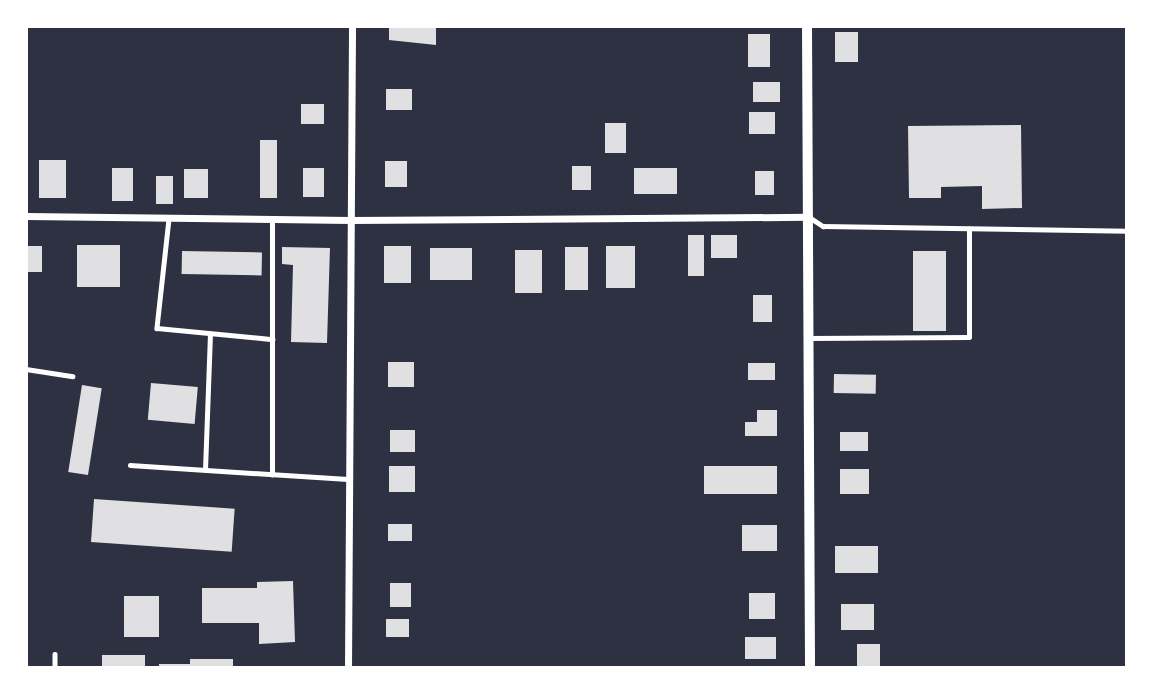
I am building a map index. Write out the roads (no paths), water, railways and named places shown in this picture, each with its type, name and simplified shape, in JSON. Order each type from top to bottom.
[{"type":"street","points":[[348,668],[352,26]]},
{"type":"street","points":[[807,26],[810,668]]},
{"type":"street","points":[[26,216],[350,220],[808,217]]},
{"type":"lane","points":[[808,217],[823,226],[1127,231]]},
{"type":"lane","points":[[169,218],[157,328],[272,339]]},
{"type":"lane","points":[[272,219],[272,475]]},
{"type":"lane","points":[[810,338],[969,337],[970,229]]},
{"type":"lane","points":[[205,470],[210,335]]},
{"type":"lane","points":[[26,369],[72,376]]},
{"type":"lane","points":[[130,465],[348,479]]},
{"type":"lane","points":[[55,654],[55,668]]}]
